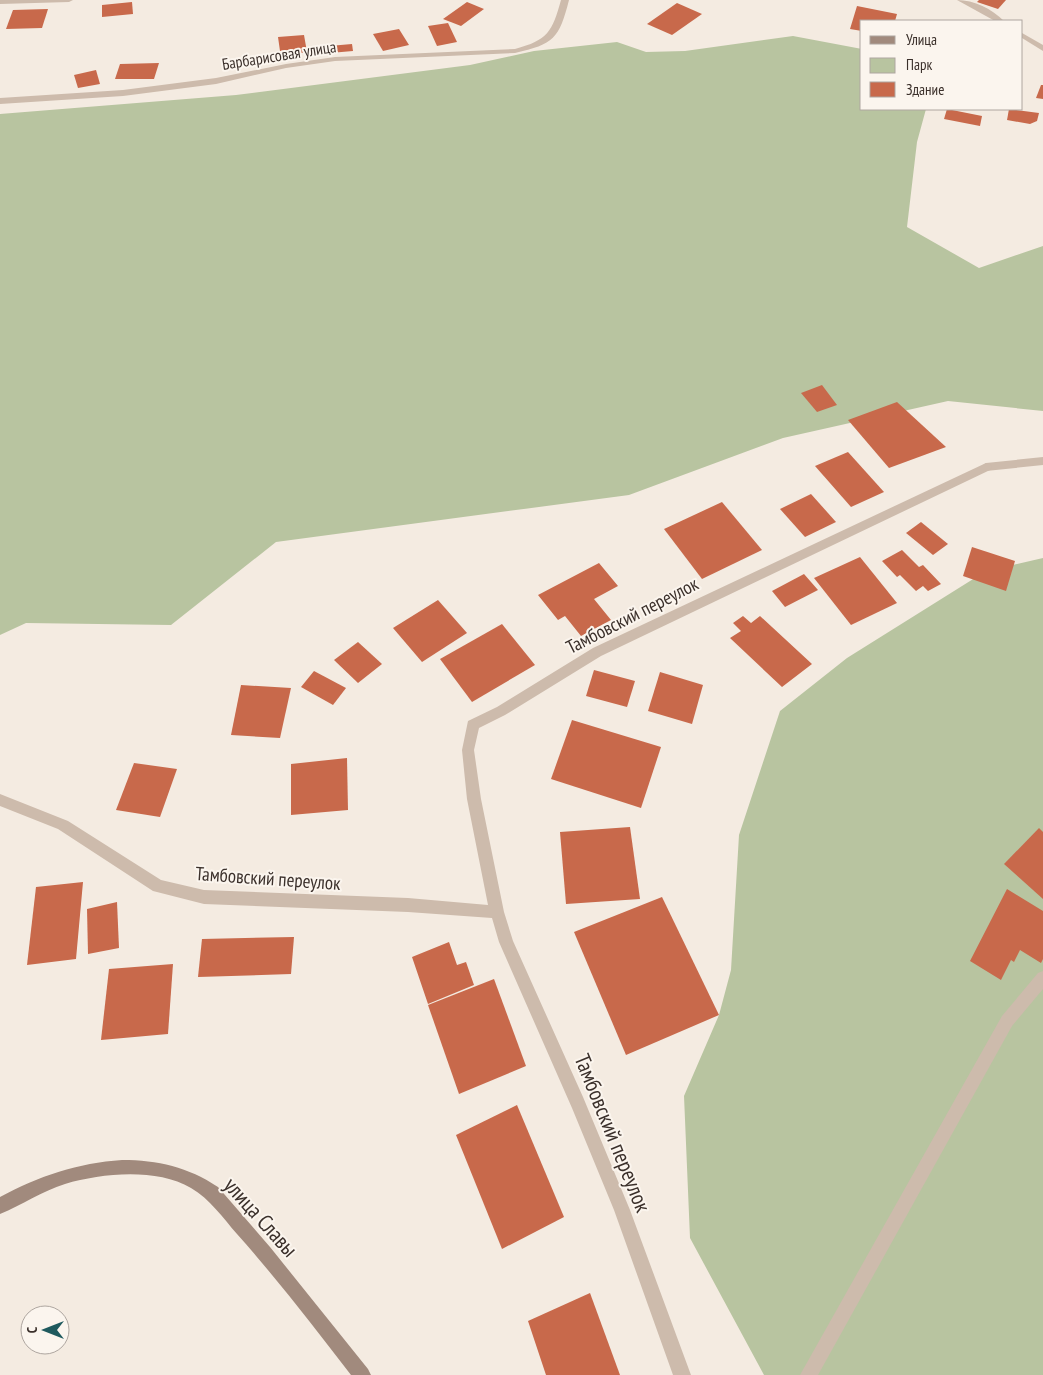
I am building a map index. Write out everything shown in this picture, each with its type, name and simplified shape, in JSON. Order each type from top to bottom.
[{"type":"street","points":[[0,2],[68,0]]},
{"type":"street","name":"Барбарисовая улица","points":[[0,100],[123,93],[216,81],[286,66],[335,59],[515,51],[538,46],[552,38],[558,26],[565,0]]},
{"type":"street","points":[[961,0],[978,7],[998,20]]},
{"type":"street","points":[[1023,36],[1043,49]]},
{"type":"street","name":"Тамбовский переулок","points":[[682,1375],[667,1328],[589,1128],[506,942],[497,912],[474,799],[468,750],[472,725],[501,711],[597,652],[986,467],[1043,461]]},
{"type":"street","name":"Тамбовский переулок","points":[[0,800],[63,825],[158,886],[204,897],[408,905],[497,912]]},
{"type":"street","points":[[809,1375],[1007,1021],[1043,978]]},
{"type":"street","name":"улица Славы","points":[[0,1206],[29,1190],[65,1177],[98,1169],[127,1167],[151,1169],[172,1173],[191,1180],[211,1193],[261,1248],[362,1375]]},
{"type":"green space","points":[[793,36],[860,49],[860,110],[926,110],[917,142],[907,227],[979,268],[1043,246],[1043,411],[948,401],[783,438],[629,495],[276,542],[171,625],[26,623],[0,635],[0,114],[236,95],[470,65],[534,51],[617,42],[646,52],[685,51]]},
{"type":"green space","points":[[1043,558],[1043,1375],[764,1375],[690,1238],[684,1096],[719,1015],[731,970],[739,835],[780,711],[847,658],[986,571]]},
{"type":"building","points":[[979,0],[1006,0],[998,9],[977,2]]},
{"type":"building","points":[[132,2],[133,14],[102,17],[102,5]]},
{"type":"building","points":[[467,2],[484,9],[461,26],[443,19]]},
{"type":"building","points":[[677,3],[702,14],[672,35],[647,24]]},
{"type":"building","points":[[857,6],[897,14],[895,20],[860,20],[860,31],[850,29]]},
{"type":"building","points":[[48,9],[42,28],[6,29],[13,10]]},
{"type":"building","points":[[448,23],[457,42],[437,46],[428,26]]},
{"type":"building","points":[[399,29],[409,45],[383,51],[373,34]]},
{"type":"building","points":[[304,35],[307,52],[295,54],[294,50],[280,51],[278,37]]},
{"type":"building","points":[[352,44],[353,51],[330,53],[329,46]]},
{"type":"building","points":[[159,63],[154,79],[115,79],[120,64]]},
{"type":"building","points":[[96,70],[100,84],[78,88],[74,75]]},
{"type":"building","points":[[1041,85],[1043,85],[1043,99],[1036,98]]},
{"type":"building","points":[[947,110],[982,116],[980,126],[944,119]]},
{"type":"building","points":[[1009,110],[1039,113],[1037,121],[1030,124],[1007,120]]},
{"type":"building","points":[[822,385],[837,405],[817,412],[801,393]]},
{"type":"building","points":[[897,402],[946,447],[889,468],[848,420]]},
{"type":"building","points":[[848,452],[884,492],[851,507],[815,466]]},
{"type":"building","points":[[811,494],[836,522],[805,537],[780,509]]},
{"type":"building","points":[[722,502],[762,550],[702,579],[664,529]]},
{"type":"building","points":[[921,522],[948,544],[933,555],[906,533]]},
{"type":"building","points":[[972,547],[1015,561],[1006,591],[963,576]]},
{"type":"building","points":[[902,550],[919,567],[923,565],[941,584],[928,591],[923,586],[916,591],[900,575],[897,577],[882,561]]},
{"type":"building","points":[[860,557],[897,603],[851,625],[814,578]]},
{"type":"building","points":[[599,563],[618,586],[594,599],[611,620],[581,636],[565,616],[558,620],[538,595]]},
{"type":"building","points":[[804,574],[818,590],[785,607],[772,591]]},
{"type":"building","points":[[438,600],[467,633],[422,662],[393,628]]},
{"type":"building","points":[[743,616],[751,623],[760,616],[812,664],[782,687],[730,638],[741,631],[733,623]]},
{"type":"building","points":[[502,624],[535,665],[472,702],[440,659]]},
{"type":"building","points":[[358,642],[382,664],[358,683],[334,660]]},
{"type":"building","points":[[594,670],[635,681],[627,707],[586,696]]},
{"type":"building","points":[[314,671],[346,688],[333,705],[301,687]]},
{"type":"building","points":[[660,672],[703,685],[692,724],[648,711]]},
{"type":"building","points":[[241,685],[291,688],[280,738],[231,735]]},
{"type":"building","points":[[572,720],[661,747],[641,808],[551,779]]},
{"type":"building","points":[[347,758],[348,810],[291,815],[291,764]]},
{"type":"building","points":[[134,763],[177,769],[160,817],[116,810]]},
{"type":"building","points":[[630,827],[640,899],[566,904],[560,832]]},
{"type":"building","points":[[1039,828],[1043,832],[1043,899],[1004,864]]},
{"type":"building","points":[[83,882],[76,959],[27,965],[36,887]]},
{"type":"building","points":[[1007,889],[1043,911],[1043,959],[1041,963],[1020,950],[1014,962],[1011,960],[1001,980],[970,961]]},
{"type":"building","points":[[662,897],[719,1015],[626,1055],[574,932]]},
{"type":"building","points":[[117,902],[119,948],[88,954],[87,909]]},
{"type":"building","points":[[294,937],[291,974],[198,977],[202,939]]},
{"type":"building","points":[[449,942],[457,965],[466,962],[474,985],[428,1004],[412,957]]},
{"type":"building","points":[[173,964],[168,1034],[101,1040],[109,969]]},
{"type":"building","points":[[494,979],[526,1066],[459,1094],[428,1005]]},
{"type":"building","points":[[517,1105],[564,1217],[502,1249],[456,1135]]},
{"type":"building","points":[[590,1293],[620,1375],[546,1375],[528,1321]]}]
